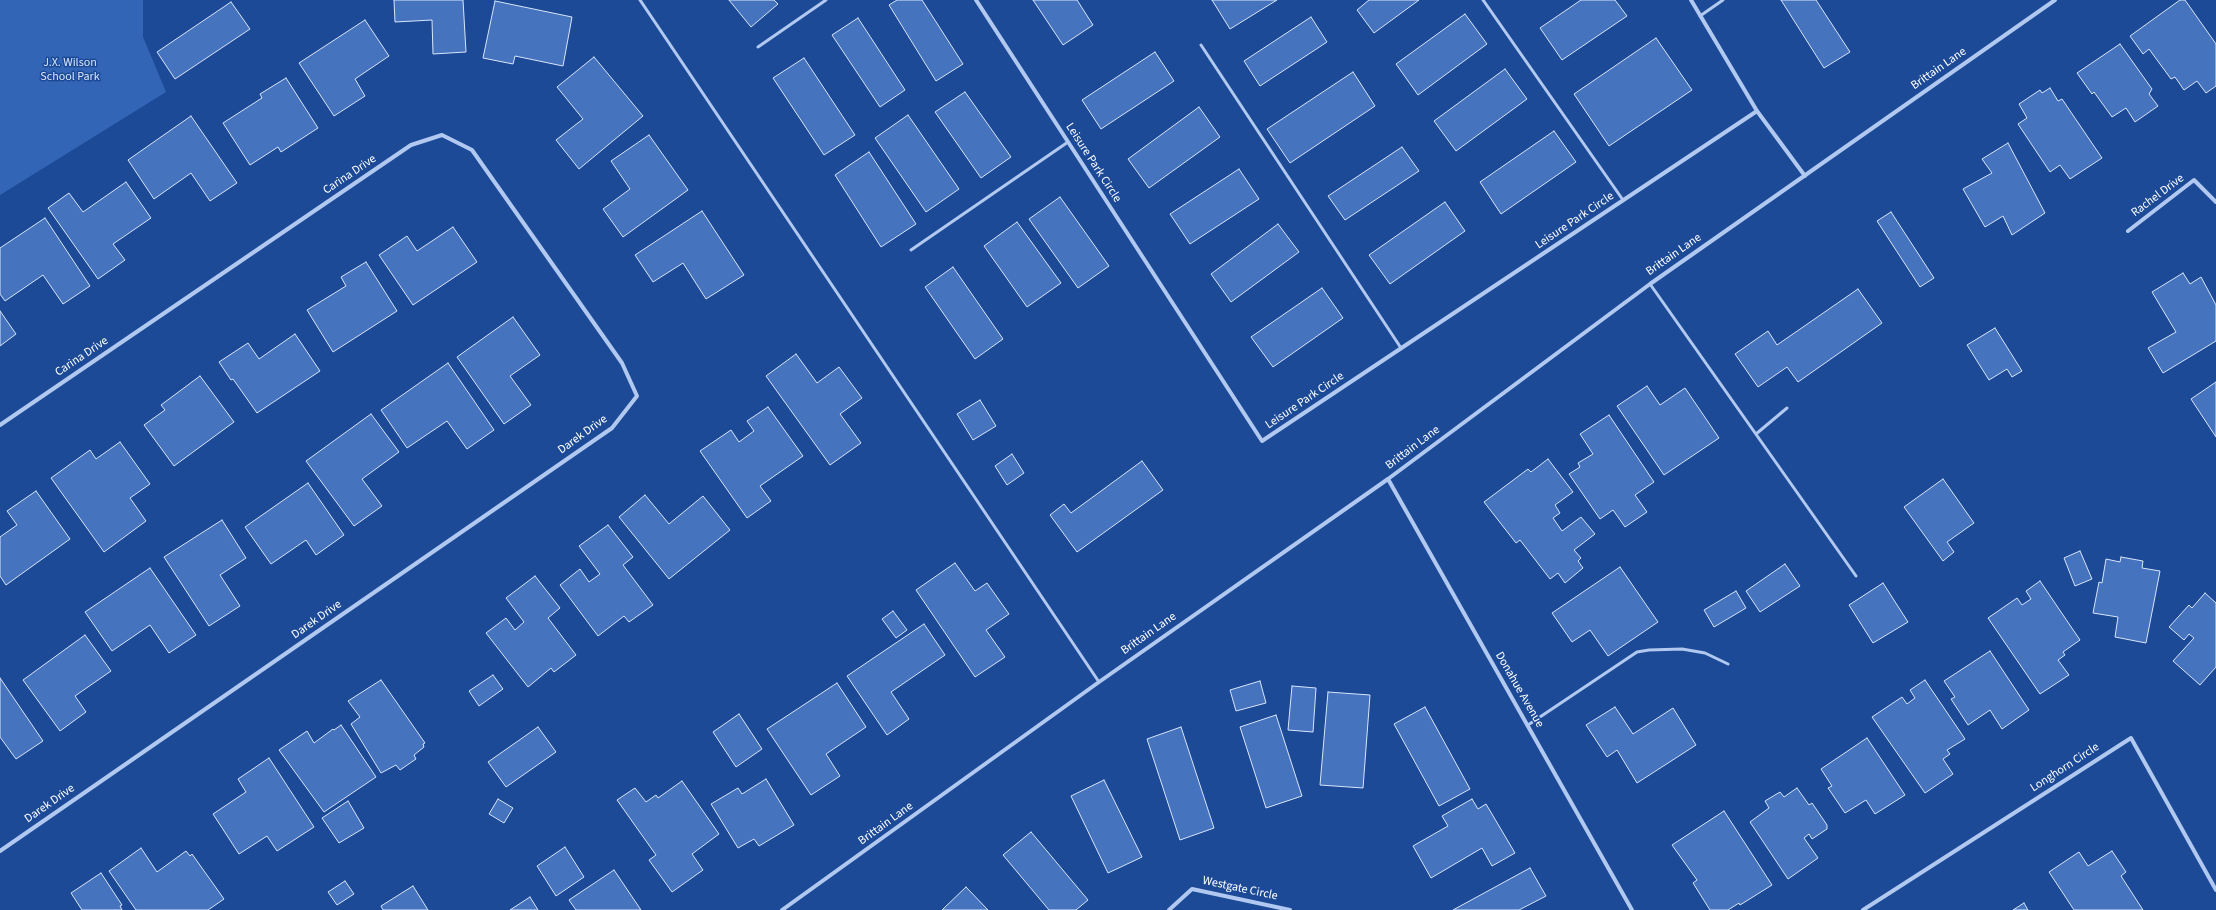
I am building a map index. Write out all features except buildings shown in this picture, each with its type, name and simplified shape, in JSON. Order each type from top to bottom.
[{"type":"street","name":"Leisure Park Circle","points":[[976,0],[1262,441],[1757,111]]},
{"type":"street","points":[[1691,0],[1757,111],[1805,176]]},
{"type":"street","name":"Brittain Lane","points":[[782,910],[1099,682],[1388,479],[1650,284],[2055,0]]},
{"type":"street","name":"Carina Drive","points":[[0,425],[411,145],[442,136],[472,150],[622,364],[636,396]]},
{"type":"street","name":"Rachel Drive","points":[[2128,231],[2194,180],[2216,202]]},
{"type":"street","name":"Darek Drive","points":[[0,851],[612,428],[636,396]]},
{"type":"street","name":"Donahue Avenue","points":[[1388,479],[1632,910]]},
{"type":"street","name":"Longhorn Circle","points":[[1863,910],[2131,738],[2216,890]]},
{"type":"street","name":"Westgate Circle","points":[[1169,910],[1192,889],[1290,910]]},
{"type":"lane","points":[[640,0],[1099,682]]},
{"type":"lane","points":[[758,47],[826,0]]},
{"type":"lane","points":[[1483,0],[1623,200]]},
{"type":"lane","points":[[1700,16],[1723,0]]},
{"type":"lane","points":[[1201,45],[1401,348]]},
{"type":"lane","points":[[911,250],[1068,142]]},
{"type":"lane","points":[[1650,284],[1856,576]]},
{"type":"lane","points":[[1756,434],[1787,408]]},
{"type":"lane","points":[[1528,725],[1637,652],[1682,649],[1705,653],[1728,664]]},
{"type":"green space","name":"J.X. Wilson School Park","points":[[0,0],[143,0],[143,37],[166,92],[0,195]]}]
